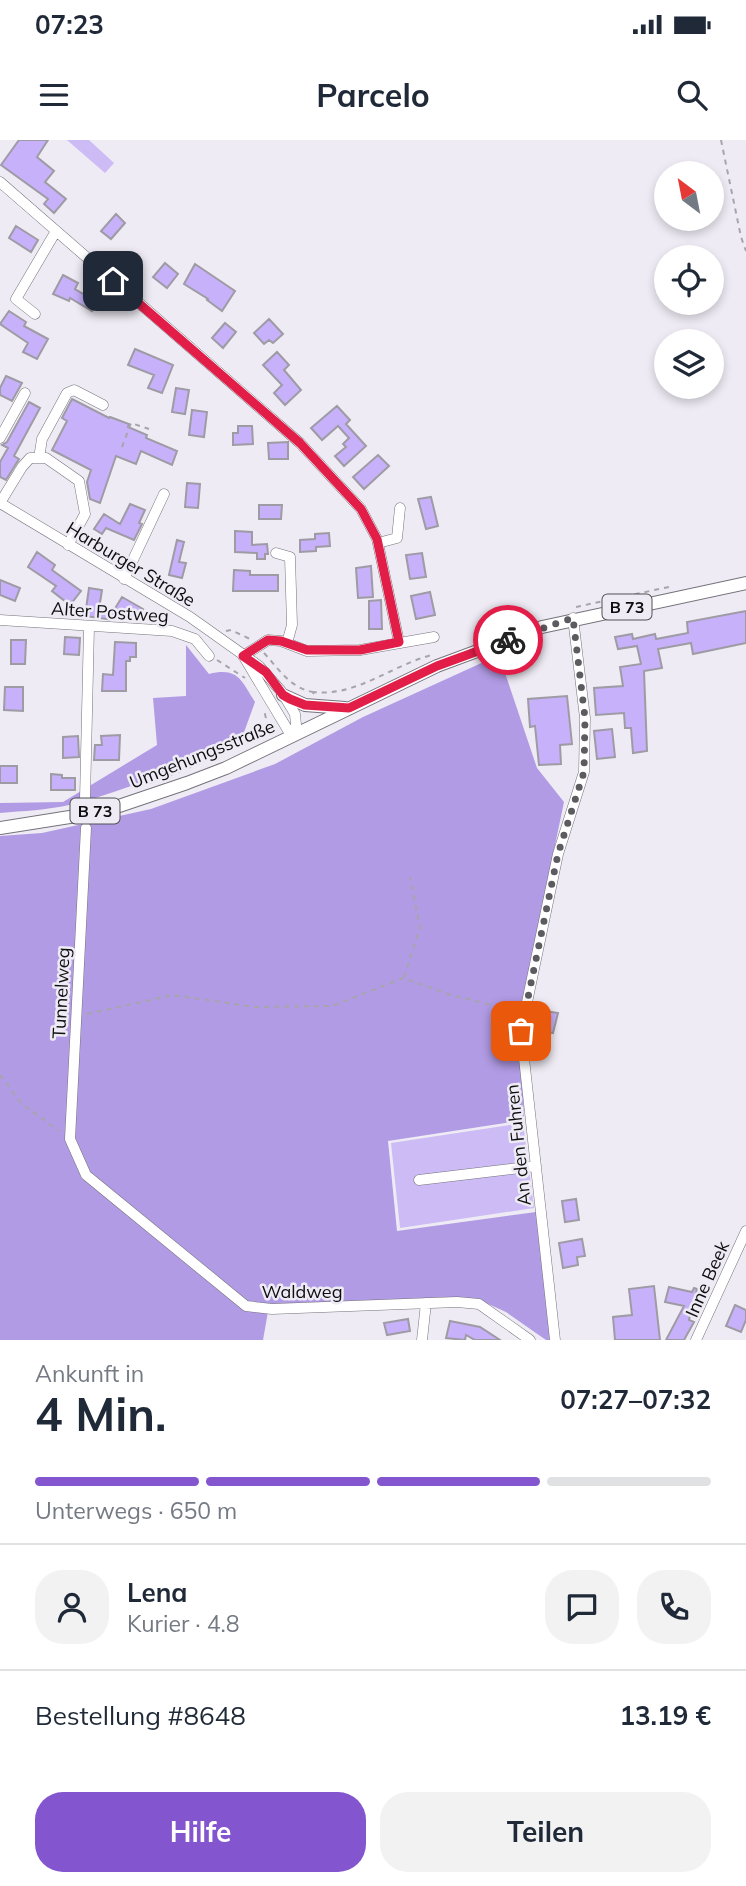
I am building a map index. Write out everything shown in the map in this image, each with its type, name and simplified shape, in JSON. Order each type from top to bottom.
[{"type":"main road","name":"B 73","points":[[292,737],[437,666],[542,627],[573,618],[746,583]]},
{"type":"main road","points":[[283,695],[305,705],[349,708]]},
{"type":"main road","name":"Umgehungsstraße","points":[[0,828],[76,816],[151,796],[226,768],[292,737]]},
{"type":"street","points":[[0,183],[300,443],[361,509],[378,543],[399,642]]},
{"type":"street","points":[[35,314],[16,299],[56,231]]},
{"type":"street","points":[[38,458],[43,439],[67,393],[74,390],[103,405]]},
{"type":"street","points":[[0,438],[25,393]]},
{"type":"street","points":[[0,503],[30,458],[46,458],[79,481],[85,514],[68,545]]},
{"type":"street","points":[[124,579],[164,494]]},
{"type":"street","name":"Harburger Straße","points":[[0,503],[215,633],[266,672],[296,718],[296,730],[292,737],[243,656]]},
{"type":"street","points":[[378,543],[397,538],[400,509]]},
{"type":"street","points":[[276,553],[290,557],[292,625],[286,643]]},
{"type":"street","name":"An den Fuhren","points":[[555,1340],[521,1031],[558,854],[584,772],[585,718],[573,618]]},
{"type":"street","name":"Alter Postweg","points":[[0,620],[172,631],[195,639],[209,656]]},
{"type":"street","points":[[85,799],[89,627]]},
{"type":"street","points":[[243,656],[268,640],[307,650],[360,650],[434,637]]},
{"type":"street","name":"Tunnelweg","points":[[78,1158],[70,1139],[86,828]]},
{"type":"street","name":"Waldweg","points":[[78,1158],[86,1175],[246,1306],[272,1309],[457,1302],[479,1304],[530,1340]]},
{"type":"street","points":[[419,1180],[536,1166]]},
{"type":"street","name":"Inne Beek","points":[[696,1340],[746,1231]]},
{"type":"street","points":[[422,1340],[426,1303]]},
{"type":"path","points":[[721,140],[746,251]]},
{"type":"path","points":[[122,447],[131,423],[149,429]]},
{"type":"path","points":[[209,656],[244,677],[250,686]]},
{"type":"path","points":[[142,786],[199,765],[244,743],[268,727],[262,705]]},
{"type":"path","points":[[403,978],[420,928],[410,877]]},
{"type":"path","points":[[75,1016],[173,995],[255,1007],[332,1006],[403,978],[451,995],[525,1013]]},
{"type":"path","points":[[0,1074],[21,1103],[70,1139]]},
{"type":"shaded area","points":[[67,140],[89,140],[114,163],[105,173]]},
{"type":"shaded area","points":[[186,645],[209,674],[233,674],[246,687],[255,702],[243,735],[180,766],[115,792],[61,807],[0,813],[0,803],[63,802],[157,745],[153,698],[186,696]]},
{"type":"shaded area","points":[[499,655],[537,768],[564,802],[520,1013],[524,1120],[388,1141],[397,1231],[536,1212],[552,1340],[546,1340],[506,1312],[484,1302],[451,1297],[269,1306],[263,1340],[0,1340],[0,836],[42,833],[151,809],[275,764],[363,717]]},
{"type":"shaded area","points":[[523,1123],[534,1208],[400,1228],[391,1143]]},
{"type":"building","points":[[19,140],[48,140],[37,157],[54,171],[45,182],[66,199],[54,213],[44,204],[48,199],[1,165]]},
{"type":"building","points":[[116,214],[125,223],[111,239],[101,231]]},
{"type":"building","points":[[16,226],[38,240],[31,252],[9,238]]},
{"type":"building","points":[[165,263],[178,274],[167,288],[153,277]]},
{"type":"building","points":[[195,264],[235,291],[222,311],[184,284]]},
{"type":"building","points":[[63,275],[78,283],[75,289],[97,302],[92,311],[70,298],[69,301],[53,294]]},
{"type":"building","points":[[9,311],[26,322],[24,326],[48,339],[37,359],[23,352],[28,343],[0,324]]},
{"type":"building","points":[[269,319],[283,334],[273,343],[269,340],[264,344],[254,333]]},
{"type":"building","points":[[225,323],[236,332],[223,348],[212,338]]},
{"type":"building","points":[[135,349],[173,365],[162,393],[148,388],[154,375],[128,365]]},
{"type":"building","points":[[277,352],[289,365],[284,370],[301,390],[285,405],[274,393],[282,385],[263,365]]},
{"type":"building","points":[[6,376],[22,383],[12,401],[0,395],[0,388]]},
{"type":"building","points":[[176,388],[189,390],[185,414],[172,412]]},
{"type":"building","points":[[72,399],[109,418],[129,424],[128,427],[147,435],[146,438],[177,451],[172,465],[141,451],[136,464],[116,456],[100,503],[90,499],[87,482],[91,470],[52,450],[67,421],[62,418]]},
{"type":"building","points":[[29,402],[40,408],[14,456],[19,459],[6,480],[0,477],[0,462],[8,448],[2,445],[7,442]]},
{"type":"building","points":[[337,406],[350,420],[346,424],[366,446],[344,466],[335,456],[346,447],[343,444],[349,438],[338,426],[322,440],[311,428]]},
{"type":"building","points":[[192,410],[207,412],[204,437],[189,435]]},
{"type":"building","points":[[238,426],[252,426],[253,444],[233,445],[233,433],[238,433]]},
{"type":"building","points":[[288,442],[288,459],[269,459],[268,443]]},
{"type":"building","points":[[378,455],[389,466],[364,489],[353,477]]},
{"type":"building","points":[[187,483],[200,484],[198,508],[185,507]]},
{"type":"building","points":[[431,497],[438,526],[426,529],[418,499]]},
{"type":"building","points":[[130,504],[145,510],[134,540],[106,528],[102,534],[94,529],[104,514],[120,524]]},
{"type":"building","points":[[259,505],[282,505],[281,519],[259,519]]},
{"type":"building","points":[[235,531],[252,532],[252,545],[267,544],[268,554],[265,554],[265,559],[257,559],[257,553],[235,552]]},
{"type":"building","points":[[329,533],[330,546],[316,547],[316,551],[300,552],[300,540],[315,539],[315,534]]},
{"type":"building","points":[[177,540],[184,542],[179,562],[186,563],[182,578],[169,575]]},
{"type":"building","points":[[37,552],[55,565],[52,570],[81,591],[70,605],[52,591],[56,586],[28,567]]},
{"type":"building","points":[[422,553],[426,577],[410,579],[406,555]]},
{"type":"building","points":[[371,566],[373,597],[358,598],[356,568]]},
{"type":"building","points":[[234,570],[250,571],[250,575],[278,575],[278,591],[233,591]]},
{"type":"building","points":[[0,580],[20,588],[15,601],[0,595]]},
{"type":"building","points":[[89,588],[102,590],[99,609],[115,611],[113,620],[85,616]]},
{"type":"building","points":[[430,592],[435,615],[416,619],[411,596]]},
{"type":"building","points":[[122,597],[143,609],[136,621],[114,610]]},
{"type":"building","points":[[381,600],[382,629],[369,629],[369,601]]},
{"type":"building","points":[[746,611],[746,643],[693,654],[691,643],[658,649],[662,668],[644,671],[647,751],[633,753],[631,728],[625,728],[624,713],[596,715],[594,688],[623,686],[620,667],[641,664],[637,646],[618,649],[615,637],[632,634],[633,639],[655,634],[656,639],[688,633],[687,622]]},
{"type":"building","points":[[65,637],[80,638],[79,655],[64,654]]},
{"type":"building","points":[[11,640],[26,640],[25,664],[11,664]]},
{"type":"building","points":[[115,642],[136,643],[136,657],[130,657],[130,661],[126,661],[126,691],[102,691],[103,674],[113,675]]},
{"type":"building","points":[[5,687],[23,687],[23,711],[4,710]]},
{"type":"building","points":[[567,696],[572,744],[560,745],[561,764],[539,765],[535,726],[530,727],[528,699]]},
{"type":"building","points":[[612,729],[615,757],[597,759],[594,731]]},
{"type":"building","points":[[120,735],[119,760],[94,760],[95,745],[102,745],[101,736]]},
{"type":"building","points":[[78,736],[79,757],[63,758],[63,737]]},
{"type":"building","points":[[0,766],[17,766],[17,783],[0,783]]},
{"type":"building","points":[[51,774],[62,775],[62,778],[75,778],[75,790],[51,790]]},
{"type":"building","points":[[545,1011],[558,1013],[553,1033],[541,1031]]},
{"type":"building","points":[[576,1199],[579,1220],[565,1222],[562,1201]]},
{"type":"building","points":[[582,1239],[585,1256],[577,1257],[578,1265],[563,1268],[559,1243]]},
{"type":"building","points":[[654,1286],[660,1340],[615,1340],[613,1317],[632,1315],[629,1289]]},
{"type":"building","points":[[669,1287],[692,1292],[694,1288],[697,1289],[689,1320],[694,1322],[684,1340],[666,1340],[684,1306],[665,1302]]},
{"type":"building","points":[[735,1305],[746,1310],[746,1320],[741,1332],[726,1326]]},
{"type":"building","points":[[408,1319],[410,1331],[387,1335],[384,1323]]},
{"type":"building","points":[[450,1321],[480,1327],[500,1340],[475,1340],[466,1335],[465,1340],[446,1338]]},
{"type":"way so far","points":[[508,640],[573,618],[585,718],[584,772],[558,854],[521,1031]]},
{"type":"route","points":[[113,281],[300,443],[361,509],[377,539],[399,642],[360,650],[307,650],[281,641],[268,640],[243,656],[266,672],[283,695],[305,705],[349,708],[437,666],[508,640]]}]
